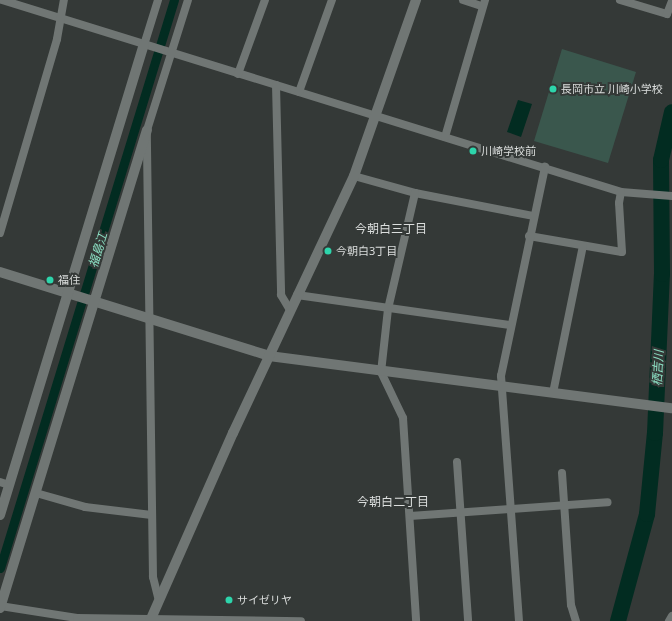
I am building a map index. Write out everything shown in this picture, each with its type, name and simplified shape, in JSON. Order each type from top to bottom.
[{"type":"street","points":[[2,0],[146,46],[626,192],[672,196]]},
{"type":"street","points":[[0,233],[57,39],[58,18],[64,0]]},
{"type":"street","points":[[0,515],[5,484],[70,294],[146,46],[158,0]]},
{"type":"street","points":[[188,0],[168,52],[148,130],[92,300],[36,493],[0,606],[77,618],[150,621],[302,621]]},
{"type":"street","points":[[238,74],[265,0]]},
{"type":"street","points":[[299,92],[332,0]]},
{"type":"street","points":[[150,621],[158,597],[290,310],[354,176],[416,0]]},
{"type":"street","points":[[445,137],[483,3],[463,0]]},
{"type":"street","points":[[620,0],[667,14],[672,1]]},
{"type":"street","points":[[276,85],[281,295],[290,310]]},
{"type":"street","points":[[148,130],[153,577],[158,597]]},
{"type":"street","points":[[519,621],[512,509],[501,376],[510,325],[545,167]]},
{"type":"street","points":[[354,176],[415,193],[533,216]]},
{"type":"street","points":[[529,236],[622,252],[619,202],[626,192]]},
{"type":"street","points":[[415,193],[388,309],[381,372],[403,418],[416,621]]},
{"type":"street","points":[[554,393],[583,246]]},
{"type":"street","points":[[0,272],[149,317],[269,356],[381,372],[672,408]]},
{"type":"street","points":[[297,295],[510,325]]},
{"type":"street","points":[[458,462],[460,513],[468,621]]},
{"type":"street","points":[[562,473],[571,605],[576,621]]},
{"type":"street","points":[[36,493],[85,507],[152,515]]},
{"type":"street","points":[[410,516],[608,502]]},
{"type":"street","points":[[669,621],[672,616]]},
{"type":"shaded area","points":[[562,49],[636,72],[608,163],[534,141]]},
{"type":"shaded area","points":[[518,100],[532,104],[521,137],[507,132]]},
{"type":"waterway","name":"福島江","points":[[0,568],[174,0]]},
{"type":"waterway","name":"栖吉川","points":[[618,621],[647,514],[655,433],[662,274],[661,160],[672,112]]},
{"type":"place","name":"長岡市立 川崎小学校","points":[[553,89]]},
{"type":"place","name":"川崎学校前","points":[[473,151]]},
{"type":"place","name":"今朝白3丁目","points":[[328,251]]},
{"type":"place","name":"福住","points":[[50,280]]},
{"type":"place","name":"サイゼリヤ","points":[[229,600]]},
{"type":"district","name":"今朝白三丁目","points":[[391,229]]},
{"type":"district","name":"今朝白二丁目","points":[[393,502]]}]
